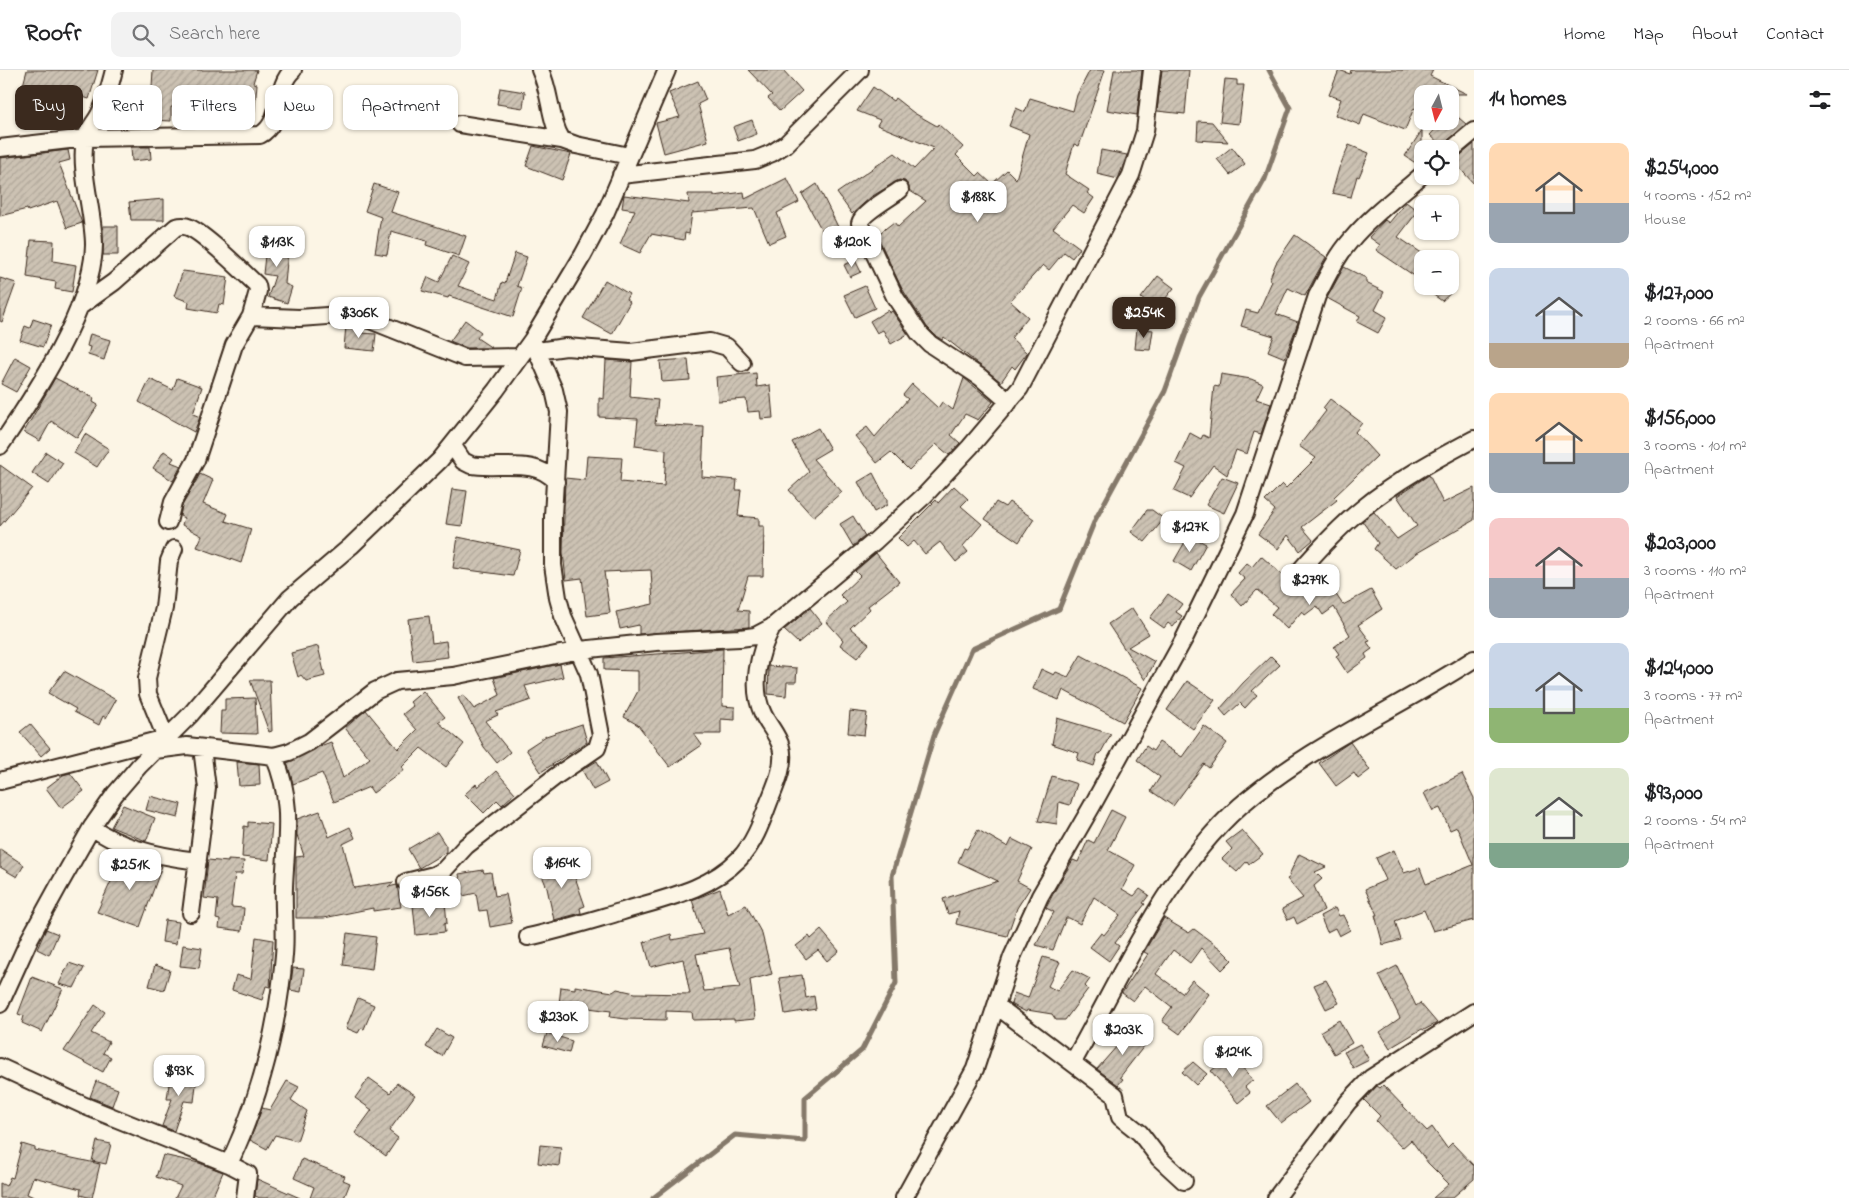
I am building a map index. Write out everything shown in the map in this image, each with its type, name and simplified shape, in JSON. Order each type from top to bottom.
[{"type":"street","points":[[0,446],[46,375],[79,308],[90,277],[94,244],[85,157],[86,138],[105,103],[114,70]]},
{"type":"street","points":[[0,148],[86,138],[260,135],[268,129],[274,119],[284,80],[292,70]]},
{"type":"street","points":[[540,70],[545,80],[557,130],[562,140]]},
{"type":"street","points":[[0,1004],[30,938],[92,827],[115,794],[210,693],[290,598],[351,546],[453,446],[519,357],[534,346],[583,255],[622,175],[667,70]]},
{"type":"street","points":[[622,175],[756,160],[772,153],[786,144],[860,70]]},
{"type":"street","points":[[0,781],[160,744],[274,756],[309,742],[375,691],[387,684],[461,674],[580,650],[656,642],[755,636],[772,627],[868,547],[925,495],[1009,402],[1031,369],[1068,293],[1110,219],[1131,175],[1144,131],[1152,70]]},
{"type":"street","points":[[460,124],[562,140],[576,145],[630,156]]},
{"type":"street","points":[[1459,144],[1474,131]]},
{"type":"street","points":[[904,1198],[975,1069],[1012,957],[1040,896],[1175,656],[1245,514],[1321,288],[1333,264],[1369,220],[1414,182]]},
{"type":"street","points":[[900,190],[867,213],[860,223],[895,297],[919,333],[930,344],[980,377],[1009,402]]},
{"type":"street","points":[[79,308],[114,282],[176,227],[183,226],[189,227],[204,238],[257,285],[258,291],[250,316],[234,345],[196,460],[173,502],[168,522]]},
{"type":"street","points":[[250,316],[300,318],[355,314],[465,358],[519,357]]},
{"type":"street","points":[[534,346],[631,352],[710,342],[727,347],[742,362]]},
{"type":"street","points":[[406,882],[434,875],[444,870],[466,846],[556,776],[597,748],[601,734],[589,674],[580,650],[563,616],[558,598],[554,565],[559,426],[557,400],[534,346]]},
{"type":"street","points":[[1298,573],[1324,543],[1364,506],[1474,438]]},
{"type":"street","points":[[453,446],[463,460],[471,465],[538,469],[551,475],[556,482]]},
{"type":"street","points":[[160,744],[148,694],[147,678],[164,608],[170,561],[174,549]]},
{"type":"street","points":[[528,937],[569,928],[684,892],[708,883],[741,858],[752,842],[765,814],[781,766],[781,746],[762,714],[757,698],[761,656],[772,627]]},
{"type":"street","points":[[1073,1062],[1146,930],[1179,878],[1207,842],[1240,807],[1319,749],[1474,659]]},
{"type":"street","points":[[191,913],[207,788],[202,748]]},
{"type":"street","points":[[229,1164],[247,1124],[263,1078],[283,971],[288,811],[284,784],[274,756]]},
{"type":"street","points":[[92,827],[105,837],[160,855],[198,861]]},
{"type":"street","points":[[997,1006],[1115,1094],[1120,1118],[1140,1133],[1159,1158],[1184,1181]]},
{"type":"street","points":[[1276,1198],[1348,1102],[1371,1078],[1474,1012]]},
{"type":"street","points":[[0,1067],[85,1106],[229,1164],[248,1174],[246,1198]]},
{"type":"building","points":[[27,70],[98,70],[89,99],[83,97],[83,85],[23,85]]},
{"type":"building","points":[[153,70],[257,70],[253,83],[257,84],[255,108],[255,85],[172,85],[171,121],[162,121],[162,85],[152,85]]},
{"type":"building","points":[[748,70],[783,70],[802,91],[780,111],[768,98],[772,95]]},
{"type":"building","points":[[1090,70],[1105,70],[1079,146],[1074,144],[1065,174],[1089,190],[1087,193],[1094,198],[1084,213],[1072,205],[1053,228],[1080,248],[1072,258],[1064,252],[1049,270],[1043,265],[1010,301],[1028,317],[1011,338],[1027,353],[1015,369],[1012,366],[1001,382],[944,337],[942,340],[927,327],[901,287],[877,235],[894,222],[898,227],[926,201],[910,191],[905,181],[899,180],[871,197],[852,214],[837,193],[895,153],[914,169],[934,148],[877,125],[880,120],[857,111],[873,87],[893,101],[895,98],[914,113],[937,126],[938,124],[963,147],[956,155],[977,176],[980,173],[992,184],[1007,170],[1016,179],[1029,134],[1009,126],[1016,108],[1025,112],[1030,98],[1073,111],[1077,95]]},
{"type":"building","points":[[1114,70],[1142,70],[1137,115],[1107,110]]},
{"type":"building","points":[[1162,70],[1189,70],[1185,114],[1157,111]]},
{"type":"building","points":[[1339,70],[1350,74],[1351,70],[1433,70],[1430,76],[1448,85],[1414,85],[1414,108],[1405,130],[1364,114],[1360,125],[1335,115],[1341,99],[1329,95]]},
{"type":"building","points":[[1225,79],[1237,80],[1237,85],[1244,85],[1239,124],[1220,122]]},
{"type":"building","points":[[698,81],[706,100],[698,104],[708,141],[664,153],[656,123],[680,117],[669,93]]},
{"type":"building","points":[[500,88],[525,92],[523,108],[497,104]]},
{"type":"building","points":[[1459,118],[1466,124],[1449,140],[1435,140],[1430,135],[1435,130],[1459,130]]},
{"type":"building","points":[[752,120],[757,134],[738,141],[733,127]]},
{"type":"building","points":[[1198,121],[1212,122],[1228,142],[1197,140]]},
{"type":"building","points":[[1422,130],[1422,140],[1415,140]]},
{"type":"building","points":[[1414,142],[1414,162],[1405,156]]},
{"type":"building","points":[[1474,144],[1474,184],[1459,167],[1459,156]]},
{"type":"building","points":[[1349,145],[1369,153],[1359,177],[1357,176],[1351,197],[1332,193],[1339,168]]},
{"type":"building","points":[[533,146],[571,154],[562,180],[526,166]]},
{"type":"building","points":[[131,147],[150,147],[151,159],[132,161]]},
{"type":"building","points":[[1232,147],[1245,164],[1230,175],[1217,159]]},
{"type":"building","points":[[68,150],[70,160],[59,163],[82,223],[67,228],[57,201],[28,211],[27,209],[0,216],[0,158]]},
{"type":"building","points":[[1101,150],[1127,155],[1118,179],[1097,174]]},
{"type":"building","points":[[787,178],[799,202],[777,213],[786,236],[769,243],[754,208],[692,213],[689,234],[685,233],[684,240],[651,234],[640,253],[620,244],[635,210],[622,208],[624,195],[689,203],[688,194],[714,194],[714,196],[744,192],[745,199]]},
{"type":"building","points":[[374,184],[398,192],[391,212],[466,236],[459,256],[426,245],[427,241],[391,231],[387,255],[375,253],[381,217],[365,211]]},
{"type":"building","points":[[817,184],[839,229],[825,236],[802,194]]},
{"type":"building","points":[[164,199],[164,220],[131,220],[129,202]]},
{"type":"building","points":[[1406,202],[1414,208],[1414,216],[1398,237],[1417,250],[1414,250],[1414,276],[1376,250],[1380,245],[1369,237],[1385,220],[1389,223]]},
{"type":"building","points":[[103,226],[118,226],[118,255],[103,255]]},
{"type":"building","points":[[1295,235],[1326,257],[1305,296],[1288,288],[1276,314],[1298,322],[1285,358],[1268,351],[1274,336],[1241,326],[1246,310],[1258,313],[1272,281],[1269,280],[1276,263]]},
{"type":"building","points":[[267,237],[289,239],[285,284],[292,287],[287,303],[268,297],[275,276],[263,274]]},
{"type":"building","points":[[31,240],[54,241],[53,261],[76,265],[72,292],[55,289],[56,282],[27,277]]},
{"type":"building","points":[[515,253],[527,257],[517,286],[522,288],[513,317],[449,296],[448,298],[422,291],[428,277],[439,282],[452,256],[469,264],[458,286],[497,299],[502,282],[505,283]]},
{"type":"building","points":[[855,260],[861,272],[850,277],[844,265]]},
{"type":"building","points":[[1344,267],[1366,278],[1366,283],[1384,292],[1375,310],[1387,317],[1378,333],[1357,322],[1360,316],[1327,298]]},
{"type":"building","points":[[183,271],[228,277],[224,305],[219,304],[217,313],[188,308],[189,302],[174,296]]},
{"type":"building","points":[[1158,276],[1174,288],[1156,310],[1141,298]]},
{"type":"building","points":[[0,278],[16,283],[2,322],[0,321]]},
{"type":"building","points":[[605,280],[629,294],[626,299],[630,302],[612,334],[583,318]]},
{"type":"building","points":[[865,286],[875,308],[855,317],[844,295]]},
{"type":"building","points":[[1434,295],[1449,295],[1442,301]]},
{"type":"building","points":[[888,310],[889,313],[892,311],[908,334],[891,344],[883,330],[877,333],[870,321]]},
{"type":"building","points":[[33,319],[51,325],[43,347],[20,340],[25,326],[30,328]]},
{"type":"building","points":[[465,320],[481,332],[477,338],[492,348],[467,348],[450,341]]},
{"type":"building","points":[[353,324],[361,327],[360,333],[376,334],[374,351],[344,348],[346,325]]},
{"type":"building","points":[[1137,328],[1153,330],[1150,350],[1135,349]]},
{"type":"building","points":[[90,334],[110,340],[104,360],[88,355],[90,347],[87,346]]},
{"type":"building","points":[[15,357],[31,366],[16,392],[1,384]]},
{"type":"building","points":[[688,359],[690,380],[662,382],[660,361]]},
{"type":"building","points":[[606,360],[632,362],[630,397],[658,400],[655,424],[704,427],[702,477],[737,480],[736,490],[741,490],[738,516],[759,518],[759,526],[764,526],[763,576],[748,576],[738,610],[749,611],[749,627],[639,634],[639,625],[620,629],[616,612],[653,604],[651,570],[604,572],[610,613],[587,616],[582,578],[566,580],[563,552],[565,478],[585,480],[587,456],[622,458],[620,482],[664,486],[666,450],[635,446],[638,419],[599,417],[599,398],[604,399]]},
{"type":"building","points":[[756,373],[757,387],[770,385],[773,418],[761,419],[760,411],[748,412],[746,399],[718,401],[716,377]]},
{"type":"building","points":[[1221,374],[1251,379],[1263,384],[1256,399],[1271,404],[1261,434],[1254,432],[1247,454],[1236,450],[1227,475],[1213,465],[1189,498],[1174,491],[1186,468],[1176,463],[1190,433],[1201,439],[1203,435],[1209,438],[1214,386],[1219,387]]},
{"type":"building","points":[[55,378],[94,398],[93,402],[98,405],[77,438],[51,421],[40,441],[24,432]]},
{"type":"building","points":[[177,378],[202,387],[193,414],[200,417],[194,432],[139,402],[150,379],[173,390]]},
{"type":"building","points":[[964,378],[993,402],[978,420],[965,414],[951,435],[960,443],[949,455],[936,444],[909,470],[891,452],[877,463],[855,436],[867,427],[875,437],[908,399],[903,395],[912,384],[938,408],[942,402],[953,410]]},
{"type":"building","points":[[1330,399],[1362,423],[1355,432],[1377,456],[1334,497],[1337,500],[1302,527],[1313,540],[1300,551],[1288,535],[1278,549],[1258,534],[1275,510],[1265,501],[1282,484],[1286,488],[1316,458],[1299,446],[1326,411],[1323,408]]},
{"type":"building","points":[[818,428],[830,449],[813,459],[842,492],[813,517],[789,490],[809,472],[792,442]]},
{"type":"building","points":[[85,434],[109,449],[97,467],[74,453]]},
{"type":"building","points":[[164,451],[174,458],[171,462],[181,466],[173,481],[153,468]]},
{"type":"building","points":[[46,452],[63,463],[49,484],[32,473]]},
{"type":"building","points":[[0,465],[32,488],[0,526]]},
{"type":"building","points":[[873,473],[887,500],[887,505],[874,512],[858,482]]},
{"type":"building","points":[[200,474],[213,480],[203,504],[228,514],[225,521],[251,529],[241,563],[197,547],[202,536],[182,525],[184,518],[180,516],[182,506]]},
{"type":"building","points":[[1429,475],[1443,503],[1474,488],[1474,520],[1417,553],[1396,569],[1374,549],[1378,543],[1362,521],[1374,512],[1397,539],[1417,526],[1397,496]]},
{"type":"building","points":[[1222,477],[1238,483],[1224,513],[1206,505]]},
{"type":"building","points":[[954,486],[968,499],[961,506],[982,524],[963,546],[968,552],[956,562],[940,542],[925,554],[914,541],[907,547],[898,538],[936,500],[938,503]]},
{"type":"building","points":[[452,489],[467,491],[462,526],[446,524]]},
{"type":"building","points":[[996,502],[1005,507],[1009,502],[1034,519],[1019,542],[985,519]]},
{"type":"building","points":[[1147,510],[1152,510],[1164,519],[1145,542],[1131,532]]},
{"type":"building","points":[[853,516],[865,536],[853,546],[840,524]]},
{"type":"building","points":[[1189,535],[1206,544],[1191,571],[1174,561]]},
{"type":"building","points":[[458,537],[520,550],[513,576],[453,568]]},
{"type":"building","points":[[876,553],[899,582],[868,606],[870,609],[850,628],[869,644],[857,658],[840,645],[843,640],[826,621],[847,602],[840,595],[860,576],[855,571]]},
{"type":"building","points":[[1261,556],[1280,573],[1300,585],[1305,592],[1319,582],[1322,585],[1327,581],[1343,605],[1371,590],[1382,609],[1358,625],[1370,641],[1367,642],[1372,649],[1365,654],[1367,658],[1347,673],[1336,656],[1339,654],[1334,647],[1350,635],[1334,607],[1323,615],[1317,606],[1305,615],[1302,611],[1287,629],[1271,614],[1277,607],[1257,590],[1242,606],[1231,594],[1245,579],[1238,573],[1247,563],[1252,567]]},
{"type":"building","points":[[1168,594],[1182,604],[1176,612],[1182,616],[1173,627],[1168,623],[1164,628],[1150,618]]},
{"type":"building","points":[[810,608],[822,623],[798,643],[784,630]]},
{"type":"building","points":[[1132,608],[1149,634],[1128,647],[1155,662],[1145,680],[1108,624]]},
{"type":"building","points":[[429,616],[432,643],[446,641],[448,657],[413,661],[408,619]]},
{"type":"building","points":[[318,646],[325,676],[306,681],[301,675],[298,677],[291,653]]},
{"type":"building","points":[[723,649],[722,706],[735,707],[735,720],[721,719],[721,734],[694,734],[702,745],[670,767],[638,725],[624,717],[638,691],[638,671],[604,670],[604,658]]},
{"type":"building","points":[[1081,655],[1142,688],[1123,722],[1063,690],[1059,700],[1033,689],[1041,669],[1054,675],[1056,672],[1068,677]]},
{"type":"building","points":[[1271,656],[1280,665],[1252,691],[1257,695],[1245,708],[1240,703],[1226,716],[1220,709]]},
{"type":"building","points":[[560,664],[563,677],[525,686],[531,700],[496,712],[498,715],[485,721],[510,752],[497,763],[484,747],[458,698],[463,695],[474,709],[500,695],[494,678]]},
{"type":"building","points":[[769,666],[797,668],[796,682],[787,682],[786,696],[768,694]]},
{"type":"building","points":[[64,671],[116,700],[106,718],[103,716],[99,725],[74,712],[76,709],[48,693]]},
{"type":"building","points":[[250,680],[270,680],[272,731],[269,732]]},
{"type":"building","points":[[1187,681],[1215,700],[1193,729],[1167,710]]},
{"type":"building","points":[[423,691],[445,717],[438,722],[464,744],[446,767],[421,748],[402,767],[404,770],[373,793],[369,787],[334,802],[322,773],[293,784],[287,763],[331,742],[343,778],[370,758],[345,728],[366,710],[398,749],[417,730],[403,714],[413,706],[410,702]]},
{"type":"building","points":[[255,698],[257,734],[220,733],[221,711],[225,711],[225,699]]},
{"type":"building","points":[[850,711],[867,713],[864,735],[848,733]]},
{"type":"building","points":[[1057,718],[1111,734],[1100,754],[1098,753],[1094,766],[1077,760],[1079,753],[1052,744]]},
{"type":"building","points":[[30,724],[50,748],[41,756],[20,732]]},
{"type":"building","points":[[582,724],[587,742],[541,772],[526,749],[546,736]]},
{"type":"building","points":[[1204,726],[1227,743],[1209,768],[1204,764],[1173,806],[1151,791],[1160,777],[1137,760],[1146,746],[1153,751],[1159,742],[1182,757]]},
{"type":"building","points":[[1350,742],[1370,770],[1358,779],[1354,773],[1336,786],[1319,763]]},
{"type":"building","points":[[597,761],[608,782],[593,790],[582,770]]},
{"type":"building","points":[[237,762],[259,764],[260,785],[239,786]]},
{"type":"building","points":[[496,771],[515,793],[502,805],[497,800],[484,813],[465,794],[476,784],[478,787]]},
{"type":"building","points":[[70,773],[84,791],[61,808],[46,788],[63,775]]},
{"type":"building","points":[[1462,774],[1474,798],[1474,920],[1433,931],[1424,910],[1395,921],[1401,940],[1383,945],[1375,915],[1377,915],[1365,889],[1386,880],[1376,858],[1394,850],[1404,873],[1420,868],[1426,884],[1473,865],[1457,827],[1450,830],[1440,808],[1433,811],[1424,793]]},
{"type":"building","points":[[1052,776],[1077,784],[1070,805],[1059,802],[1057,824],[1038,821]]},
{"type":"building","points":[[150,796],[181,804],[178,818],[146,810]]},
{"type":"building","points":[[123,805],[155,818],[146,841],[111,827]]},
{"type":"building","points":[[1111,810],[1125,817],[1108,850],[1135,865],[1122,889],[1134,896],[1140,889],[1149,895],[1143,903],[1145,904],[1115,943],[1119,946],[1109,961],[1090,947],[1101,933],[1104,935],[1120,915],[1094,897],[1080,924],[1066,918],[1053,950],[1036,945],[1054,912],[1046,908],[1055,890],[1073,860],[1078,862],[1088,840],[1094,843]]},
{"type":"building","points":[[320,811],[329,837],[350,827],[355,838],[343,844],[354,888],[394,882],[388,887],[397,885],[401,907],[373,911],[373,908],[324,918],[296,918],[296,857],[304,856],[297,835],[297,819]]},
{"type":"building","points":[[248,822],[272,824],[269,860],[242,857],[244,826],[248,827]]},
{"type":"building","points":[[978,830],[1008,847],[1012,839],[1032,849],[1017,881],[1030,888],[1017,908],[1007,936],[956,924],[959,911],[948,914],[943,899],[998,881],[958,862],[964,848],[967,849]]},
{"type":"building","points":[[1242,830],[1263,854],[1249,864],[1247,861],[1237,872],[1222,859],[1232,849],[1226,842]]},
{"type":"building","points":[[437,832],[446,846],[446,852],[419,868],[408,849]]},
{"type":"building","points":[[0,849],[24,865],[17,877],[0,867]]},
{"type":"building","points":[[1299,854],[1326,867],[1315,872],[1322,879],[1314,886],[1324,910],[1297,924],[1294,917],[1288,920],[1282,909],[1303,898],[1287,879],[1290,877],[1289,875]]},
{"type":"building","points":[[123,855],[162,866],[140,927],[97,912]]},
{"type":"building","points":[[568,857],[585,906],[580,908],[581,913],[554,920],[547,888],[539,868]]},
{"type":"building","points":[[208,860],[244,861],[242,874],[235,874],[231,907],[244,908],[242,931],[219,928],[220,920],[216,919],[218,900],[204,898]]},
{"type":"building","points":[[483,870],[484,873],[491,872],[495,896],[506,894],[512,923],[490,927],[487,910],[479,911],[476,893],[463,896],[459,874]]},
{"type":"building","points":[[720,889],[728,914],[746,905],[762,934],[772,974],[750,980],[755,1019],[734,1021],[734,1019],[693,1020],[692,1012],[666,1011],[666,1020],[626,1019],[610,1017],[611,1011],[559,1004],[561,987],[575,989],[575,986],[613,992],[617,989],[635,993],[690,994],[683,959],[651,967],[644,942],[671,934],[672,940],[703,934],[692,900]],"holes":[[[729,948],[740,988],[704,991],[696,954]]]},
{"type":"building","points":[[445,902],[447,923],[444,924],[445,932],[416,935],[413,905]]},
{"type":"building","points":[[1335,908],[1339,916],[1343,915],[1350,930],[1339,936],[1335,928],[1327,932],[1320,916]]},
{"type":"building","points":[[1164,918],[1189,933],[1194,929],[1221,949],[1232,960],[1222,970],[1201,948],[1190,963],[1173,950],[1156,974],[1182,993],[1192,980],[1209,994],[1180,1034],[1162,1021],[1172,1007],[1145,986],[1133,1001],[1122,993],[1148,954],[1144,952]]},
{"type":"building","points":[[165,920],[179,922],[176,944],[162,942]]},
{"type":"building","points":[[46,929],[58,934],[49,955],[37,949]]},
{"type":"building","points":[[821,930],[839,951],[827,961],[818,950],[806,959],[796,946],[809,936],[811,939]]},
{"type":"building","points":[[347,933],[376,937],[372,969],[343,965]]},
{"type":"building","points":[[256,937],[273,940],[270,987],[266,986],[262,1000],[232,990],[236,975],[251,979]]},
{"type":"building","points":[[183,945],[202,948],[199,968],[180,966]]},
{"type":"building","points":[[1043,957],[1060,962],[1048,986],[1057,991],[1073,970],[1090,979],[1085,986],[1088,989],[1065,1020],[1056,1020],[1052,1014],[1027,1010],[1026,1012],[1011,1004],[1014,993],[1028,998]]},
{"type":"building","points":[[69,963],[84,968],[74,988],[59,984]]},
{"type":"building","points":[[155,965],[170,970],[164,990],[149,986]]},
{"type":"building","points":[[1397,966],[1416,1006],[1420,1003],[1437,1023],[1424,1030],[1422,1029],[1390,1048],[1380,1032],[1400,1018],[1379,975]]},
{"type":"building","points":[[293,968],[304,969],[301,992],[290,990]]},
{"type":"building","points":[[802,975],[806,998],[814,996],[816,1009],[785,1014],[779,978]]},
{"type":"building","points":[[32,977],[63,989],[42,1032],[22,1023],[24,1016],[18,1014]]},
{"type":"building","points":[[1326,980],[1339,1003],[1326,1009],[1314,985]]},
{"type":"building","points":[[358,998],[374,1005],[364,1029],[361,1028],[358,1033],[346,1028]]},
{"type":"building","points":[[95,1005],[105,1012],[91,1033],[109,1042],[103,1053],[111,1057],[103,1072],[64,1051]]},
{"type":"building","points":[[1339,1020],[1352,1043],[1334,1054],[1321,1031]]},
{"type":"building","points":[[437,1029],[452,1038],[442,1056],[426,1047]]},
{"type":"building","points":[[1131,1030],[1136,1030],[1148,1041],[1120,1077],[1123,1079],[1118,1085],[1097,1069]]},
{"type":"building","points":[[547,1033],[572,1041],[569,1053],[543,1046]]},
{"type":"building","points":[[1360,1044],[1369,1060],[1353,1068],[1344,1052]]},
{"type":"building","points":[[1231,1054],[1253,1080],[1245,1087],[1250,1093],[1238,1103],[1211,1071]]},
{"type":"building","points":[[1193,1062],[1207,1074],[1196,1085],[1182,1072]]},
{"type":"building","points":[[174,1073],[197,1076],[194,1102],[184,1101],[174,1131],[162,1126],[172,1099],[167,1099],[169,1084],[172,1084]]},
{"type":"building","points":[[369,1078],[390,1093],[397,1083],[415,1095],[389,1131],[398,1138],[386,1156],[355,1133],[372,1110],[355,1098]]},
{"type":"building","points":[[96,1081],[118,1089],[112,1106],[90,1097]]},
{"type":"building","points":[[287,1081],[299,1087],[291,1100],[307,1111],[297,1141],[275,1135],[267,1149],[250,1140],[262,1108],[270,1110]]},
{"type":"building","points":[[1295,1084],[1309,1102],[1281,1123],[1267,1106]]},
{"type":"building","points":[[1383,1085],[1427,1131],[1432,1127],[1447,1148],[1452,1143],[1474,1166],[1474,1179],[1452,1198],[1433,1198],[1449,1184],[1428,1163],[1411,1140],[1402,1148],[1376,1121],[1380,1116],[1364,1100],[1377,1086],[1380,1088]]},
{"type":"building","points":[[97,1141],[111,1144],[106,1164],[92,1161]]},
{"type":"building","points":[[22,1144],[35,1148],[35,1150],[100,1164],[92,1198],[80,1195],[81,1189],[33,1177],[27,1194],[36,1198],[0,1198],[0,1183],[6,1186],[10,1177],[13,1178]]},
{"type":"building","points":[[540,1145],[561,1147],[559,1166],[538,1163]]},
{"type":"building","points":[[163,1155],[199,1163],[223,1172],[212,1198],[175,1198],[181,1186],[156,1177]]},
{"type":"building","points":[[302,1159],[345,1176],[343,1180],[350,1183],[344,1198],[310,1198],[314,1187],[294,1178]]},
{"type":"building","points":[[257,1179],[300,1198],[260,1198],[255,1196]]},
{"type":"waterway","points":[[653,1198],[735,1135],[805,1141],[805,1098],[862,1050],[896,983],[892,876],[934,735],[972,649],[1059,609],[1095,520],[1165,391],[1199,297],[1265,179],[1290,108],[1269,70]]}]
